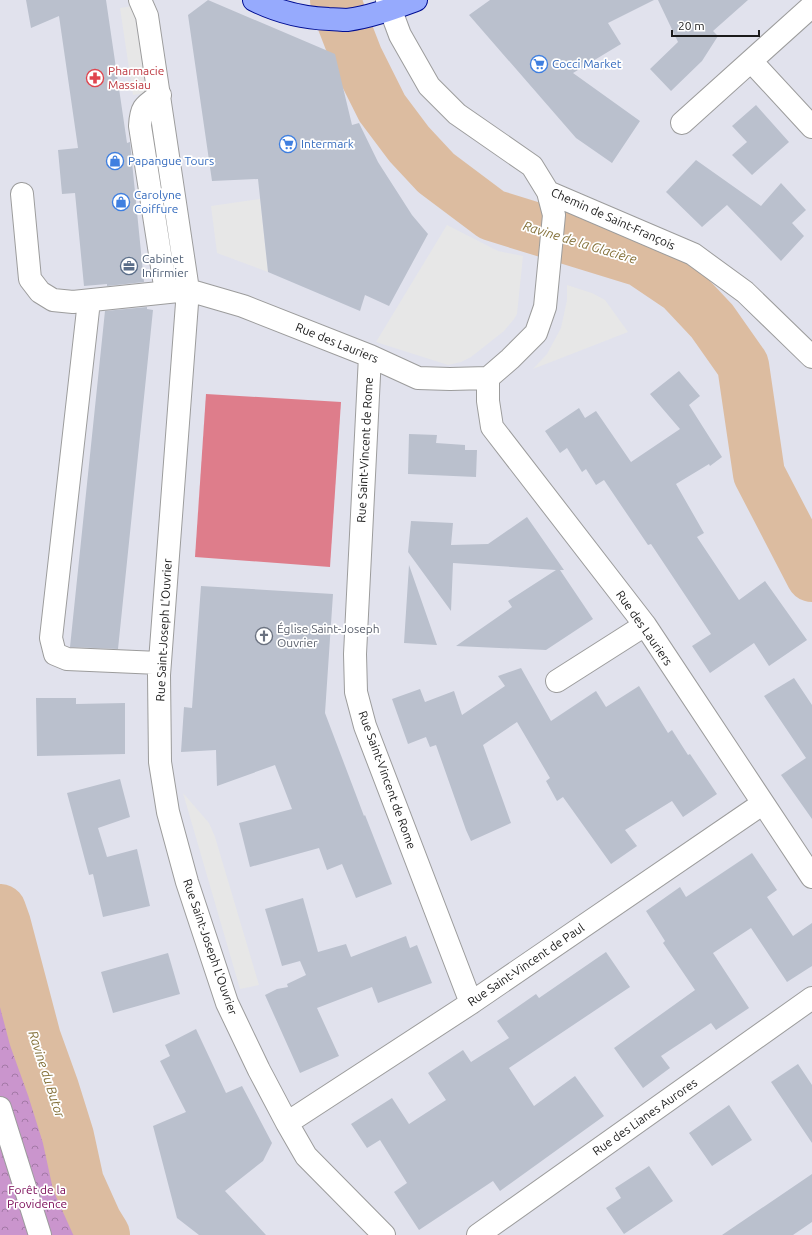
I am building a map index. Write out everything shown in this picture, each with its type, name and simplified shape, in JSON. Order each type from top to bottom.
[{"type":"main road","points":[[254,0],[287,13],[312,18],[347,20],[369,15],[389,5],[416,0]]},
{"type":"street","name":"Rue Saint-Joseph L'Ouvrier","points":[[147,5],[188,290],[159,663],[160,762],[170,818],[188,882],[227,1003],[259,1070],[306,1156],[384,1235]]},
{"type":"street","name":"Chemin de Saint-François","points":[[389,5],[400,35],[429,86],[457,114],[532,166],[548,192],[693,254],[745,292],[812,357]]},
{"type":"street","points":[[682,123],[812,6]]},
{"type":"street","points":[[751,61],[812,127]]},
{"type":"street","points":[[160,95],[148,103],[141,112],[140,126],[166,292]]},
{"type":"street","points":[[488,378],[536,333],[545,307],[554,215],[548,192]]},
{"type":"street","points":[[22,194],[30,279],[40,292],[53,300],[73,302],[89,301],[188,290]]},
{"type":"street","name":"Rue des Lauriers","points":[[188,290],[243,306],[370,356],[418,378],[488,378],[488,401],[492,427],[645,625],[762,804],[812,877]]},
{"type":"street","points":[[89,301],[51,638],[55,654],[67,659],[159,663]]},
{"type":"street","name":"Rue Saint-Vincent de Rome","points":[[370,356],[355,654],[356,692],[365,726],[471,1003]]},
{"type":"street","points":[[557,681],[645,625]]},
{"type":"street","name":"Rue Saint-Vincent de Paul","points":[[287,1123],[471,1003],[762,804]]},
{"type":"street","name":"Rue des Lianes Aurores","points":[[478,1235],[812,998]]},
{"type":"street","points":[[0,1108],[40,1235]]},
{"type":"green space","name":"Forêt de la Providence","points":[[0,964],[87,1231],[91,1235],[0,1235]]},
{"type":"shaded area","points":[[133,6],[147,93],[133,95],[120,8]]},
{"type":"shaded area","points":[[260,199],[268,272],[217,253],[211,206]]},
{"type":"shaded area","points":[[447,225],[498,251],[523,256],[517,314],[514,319],[504,331],[471,357],[461,362],[448,365],[376,342]]},
{"type":"shaded area","points":[[567,285],[592,293],[605,300],[628,332],[533,369],[547,354],[561,328],[567,300]]},
{"type":"shaded area","points":[[206,394],[341,402],[330,567],[195,557]]},
{"type":"shaded area","points":[[183,793],[209,823],[215,837],[259,985],[240,989]]},
{"type":"building","points":[[26,0],[106,0],[127,143],[130,142],[144,282],[107,286],[107,284],[84,286],[75,193],[62,194],[58,150],[78,148],[59,16],[31,28]]},
{"type":"building","name":"Intermark","points":[[208,0],[335,54],[352,125],[359,123],[378,162],[412,215],[428,234],[389,306],[365,295],[360,311],[268,272],[258,179],[212,181],[188,15]]},
{"type":"building","points":[[490,0],[654,0],[608,23],[621,44],[573,73],[640,121],[612,163],[576,138],[469,15]]},
{"type":"building","points":[[658,0],[748,0],[713,31],[718,36],[702,61],[671,91],[650,69],[678,42]]},
{"type":"building","points":[[756,105],[789,142],[752,175],[732,155],[747,142],[732,126]]},
{"type":"building","points":[[696,160],[761,206],[781,183],[806,210],[792,223],[804,236],[781,261],[727,205],[702,227],[666,192]]},
{"type":"building","points":[[147,307],[147,309],[153,310],[118,649],[70,647],[105,311]]},
{"type":"building","points":[[679,371],[700,396],[689,405],[722,457],[710,466],[709,464],[676,484],[704,533],[697,537],[739,600],[765,581],[807,640],[769,666],[754,643],[710,673],[692,646],[711,634],[651,544],[648,545],[604,480],[596,485],[586,469],[582,472],[567,448],[560,453],[545,431],[579,408],[585,418],[596,411],[631,462],[680,429],[650,394]]},
{"type":"building","points":[[409,434],[437,435],[436,443],[465,445],[465,450],[477,450],[476,477],[408,474]]},
{"type":"building","points":[[527,517],[564,570],[560,570],[593,619],[546,650],[456,646],[512,607],[508,601],[556,570],[453,563],[451,611],[408,552],[411,521],[453,523],[451,545],[488,544]]},
{"type":"building","points":[[409,565],[437,645],[404,643]]},
{"type":"building","points":[[201,586],[333,594],[325,713],[364,816],[365,815],[392,884],[356,898],[342,864],[327,870],[319,848],[250,867],[239,823],[292,809],[275,765],[217,786],[216,750],[181,752],[184,707],[192,708]]},
{"type":"building","points":[[521,668],[551,721],[596,691],[606,707],[639,686],[668,733],[672,730],[688,755],[690,754],[717,794],[683,817],[672,801],[625,830],[637,846],[611,864],[563,797],[557,801],[546,781],[550,778],[517,722],[483,745],[511,823],[471,841],[436,745],[430,747],[426,737],[408,744],[392,699],[420,689],[425,702],[454,691],[462,715],[505,686],[498,676]]},
{"type":"building","points":[[794,678],[812,705],[812,819],[781,775],[806,758],[764,696]]},
{"type":"building","points":[[36,698],[76,698],[76,704],[125,703],[125,754],[37,756]]},
{"type":"building","points":[[120,779],[130,817],[98,828],[107,857],[137,849],[150,906],[103,917],[93,874],[89,875],[67,793]]},
{"type":"building","points":[[752,853],[777,890],[767,897],[793,936],[812,923],[812,966],[787,982],[751,928],[713,953],[749,1008],[716,1030],[711,1023],[661,1056],[670,1068],[643,1088],[614,1048],[695,990],[663,943],[665,941],[646,911],[680,887],[686,897]]},
{"type":"building","points":[[303,898],[318,952],[346,944],[351,957],[406,936],[410,948],[417,945],[432,983],[378,1003],[372,987],[317,1008],[339,1056],[300,1073],[265,995],[277,989],[288,987],[287,984],[306,975],[300,961],[282,966],[265,909]]},
{"type":"building","points":[[606,952],[630,987],[509,1068],[534,1106],[575,1076],[604,1116],[500,1191],[493,1181],[419,1230],[394,1192],[407,1183],[380,1140],[367,1148],[351,1124],[392,1098],[409,1124],[446,1100],[428,1073],[463,1050],[471,1062],[509,1038],[497,1021],[536,994],[539,998]]},
{"type":"building","points":[[168,953],[180,994],[113,1013],[101,972]]},
{"type":"building","points":[[196,1029],[226,1093],[242,1086],[272,1143],[263,1161],[225,1191],[266,1235],[199,1235],[177,1218],[153,1126],[186,1112],[160,1061],[170,1056],[165,1045]]},
{"type":"building","points":[[798,1064],[812,1085],[812,1143],[771,1082]]},
{"type":"building","points":[[729,1105],[752,1140],[712,1166],[689,1133]]},
{"type":"building","points":[[649,1166],[673,1201],[624,1234],[606,1208],[621,1198],[615,1188]]},
{"type":"building","points":[[812,1174],[812,1222],[793,1235],[722,1235]]},
{"type":"waterway","name":"Ravine de la Glacière","points":[[336,0],[357,58],[382,108],[409,144],[436,173],[492,215],[641,261],[681,288],[712,321],[743,365],[759,474],[812,576]]},
{"type":"waterway","name":"Ravine du Butor","points":[[0,910],[35,1038],[68,1136],[78,1182],[96,1222],[104,1235]]},
{"type":"place","name":"Cocci Market","points":[[539,64]]},
{"type":"place","name":"Pharmacie Massiau","points":[[95,78]]},
{"type":"place","name":"Intermark","points":[[288,144]]},
{"type":"place","name":"Papangue Tours","points":[[115,161]]},
{"type":"place","name":"Carolyne Coiffure","points":[[121,202]]},
{"type":"place","name":"Cabinet Infirmier","points":[[129,266]]},
{"type":"place","name":"Église Saint-Joseph Ouvrier","points":[[264,636]]}]
